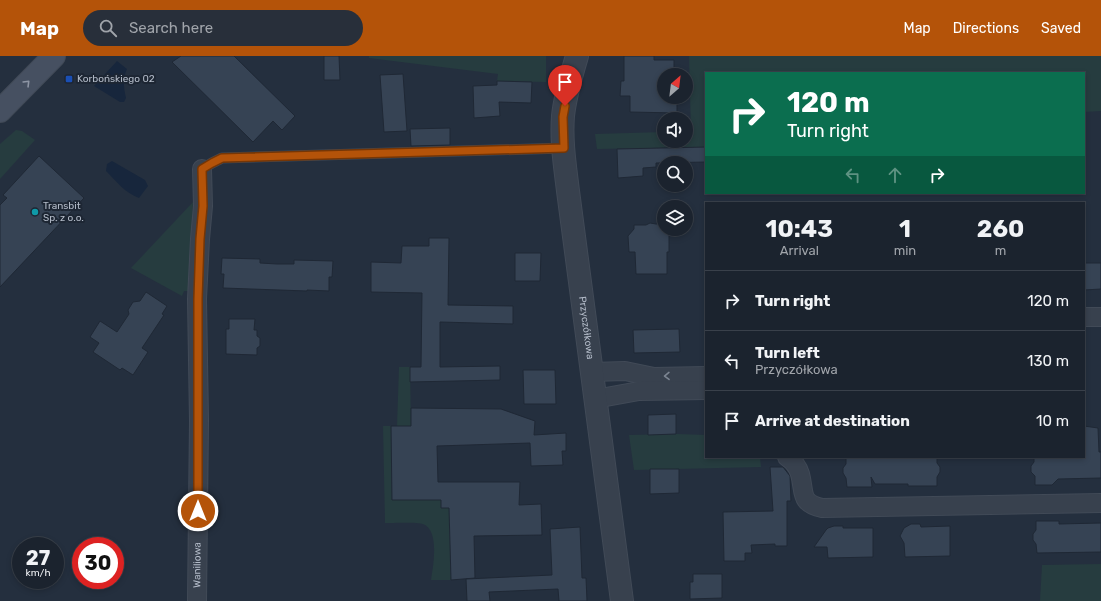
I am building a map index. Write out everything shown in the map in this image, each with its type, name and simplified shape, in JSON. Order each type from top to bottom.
[{"type":"main road","points":[[0,111],[54,56]]},
{"type":"street","name":"Przyczółkowa","points":[[578,56],[566,96],[563,117],[564,148],[568,191],[622,601]]},
{"type":"street","name":"Waniliowa","points":[[198,601],[198,299],[205,239],[202,169]]},
{"type":"street","points":[[1085,317],[1101,317]]},
{"type":"street","points":[[592,372],[625,371],[654,377],[705,376]]},
{"type":"street","points":[[595,399],[639,391],[705,390]]},
{"type":"street","points":[[787,458],[796,465],[800,474],[803,495],[813,506],[822,508],[1101,503]]},
{"type":"lane","points":[[202,169],[222,158],[564,148]]},
{"type":"green space","points":[[369,56],[546,56],[546,82],[497,81],[498,74],[369,58]]},
{"type":"green space","points":[[689,56],[1101,56],[1101,111],[1085,112],[1085,72],[705,72],[705,147],[693,147],[693,112],[690,112],[690,104],[693,104],[693,68],[689,68]]},
{"type":"green space","points":[[16,130],[22,131],[35,140],[0,179],[0,144]]},
{"type":"green space","points":[[657,132],[657,148],[597,149],[595,134]]},
{"type":"green space","points":[[193,202],[191,291],[184,291],[182,296],[131,268]]},
{"type":"green space","points":[[399,367],[410,367],[411,426],[397,426]]},
{"type":"green space","points":[[383,426],[391,426],[392,500],[441,500],[450,508],[451,580],[431,580],[434,541],[432,533],[428,528],[420,523],[385,523]]},
{"type":"green space","points":[[629,435],[705,435],[705,458],[760,458],[761,467],[634,470]]},
{"type":"green space","points":[[1101,564],[1101,601],[1040,601],[1042,565]]},
{"type":"water","points":[[117,61],[127,69],[124,80],[126,98],[124,102],[120,102],[94,86]]},
{"type":"water","points":[[112,161],[145,180],[148,186],[139,198],[125,190],[106,171],[107,164]]},
{"type":"building","points":[[181,56],[234,56],[295,116],[282,130],[273,121],[253,142],[172,62]]},
{"type":"building","points":[[324,56],[339,56],[340,80],[324,80]]},
{"type":"building","points":[[624,56],[654,56],[654,60],[674,60],[674,68],[657,68],[657,104],[677,104],[677,112],[630,112],[630,96],[620,96],[621,81],[624,81]]},
{"type":"building","points":[[403,74],[407,131],[384,132],[380,75]]},
{"type":"building","points":[[497,81],[532,82],[531,103],[499,102],[500,116],[474,118],[473,86],[497,85]]},
{"type":"building","points":[[450,128],[450,145],[411,146],[410,129]]},
{"type":"building","points":[[705,147],[705,162],[693,162],[693,156],[657,156],[656,167],[643,168],[643,176],[618,178],[617,149]]},
{"type":"building","name":"Transbit Sp. z o.o.","points":[[39,156],[84,198],[0,287],[0,205],[7,198],[3,195]]},
{"type":"building","points":[[650,223],[657,224],[657,236],[669,236],[667,274],[636,274],[635,252],[629,252],[628,236],[634,229],[634,225],[646,225]]},
{"type":"building","points":[[429,238],[449,238],[448,305],[513,306],[513,324],[440,322],[440,367],[500,366],[500,380],[410,382],[410,367],[421,367],[422,293],[371,292],[371,262],[401,263],[402,246],[429,246]]},
{"type":"building","points":[[515,253],[541,253],[540,281],[515,281]]},
{"type":"building","points":[[222,258],[260,259],[260,263],[277,264],[294,264],[294,260],[333,261],[332,277],[329,277],[329,291],[223,288],[224,274],[221,274]]},
{"type":"building","points":[[1085,263],[1101,263],[1101,289],[1085,290]]},
{"type":"building","points":[[146,292],[167,306],[162,314],[164,315],[142,348],[148,352],[133,375],[122,368],[120,370],[93,352],[99,343],[90,337],[100,321],[117,332],[129,314],[128,310],[133,302],[140,301]]},
{"type":"building","points":[[229,319],[255,319],[254,330],[257,330],[257,336],[260,338],[260,346],[257,348],[257,355],[226,354],[226,329],[229,329]]},
{"type":"building","points":[[679,329],[680,352],[634,353],[633,330]]},
{"type":"building","points":[[523,370],[555,370],[556,404],[524,404]]},
{"type":"building","points":[[411,408],[501,409],[535,421],[534,435],[566,433],[566,451],[562,451],[563,465],[531,466],[530,443],[437,446],[438,482],[520,482],[519,505],[541,504],[542,535],[474,536],[475,578],[451,580],[449,508],[441,508],[441,500],[392,500],[391,426],[411,426]]},
{"type":"building","points":[[676,414],[676,434],[648,435],[648,415]]},
{"type":"building","points":[[1085,426],[1098,428],[1099,452],[1101,452],[1101,478],[1058,479],[1052,485],[1035,485],[1035,476],[1031,472],[1031,466],[1034,462],[1034,458],[1085,458]]},
{"type":"building","points":[[846,458],[937,458],[940,472],[937,477],[937,486],[875,484],[871,477],[872,487],[847,487],[846,478],[843,473],[843,468],[846,464]]},
{"type":"building","points":[[770,467],[783,467],[790,476],[791,501],[787,501],[787,546],[775,546],[775,544],[751,545],[752,553],[745,553],[745,561],[724,561],[723,512],[773,511]]},
{"type":"building","points":[[650,469],[679,469],[679,493],[650,494]]},
{"type":"building","points":[[1036,521],[1059,521],[1059,524],[1101,523],[1101,552],[1037,553],[1036,544],[1033,540],[1033,534],[1036,530]]},
{"type":"building","points":[[911,524],[920,524],[921,527],[950,526],[950,556],[905,557],[904,543],[900,536],[904,528]]},
{"type":"building","points":[[834,526],[843,526],[843,528],[873,528],[873,557],[828,558],[827,547],[814,547],[826,530]]},
{"type":"building","points":[[580,527],[582,578],[586,578],[587,601],[559,601],[558,589],[489,592],[490,601],[467,601],[466,579],[552,575],[550,529]]},
{"type":"building","points":[[693,574],[722,574],[722,598],[690,599],[690,582],[693,582]]},
{"type":"place","name":"Korbońskiego 02","points":[[69,79]]},
{"type":"place","name":"Transbit Sp. z o.o.","points":[[35,212]]},
{"type":"route","points":[[198,511],[198,299],[200,239],[203,206],[202,169],[222,158],[564,148],[563,117],[565,106]]}]
